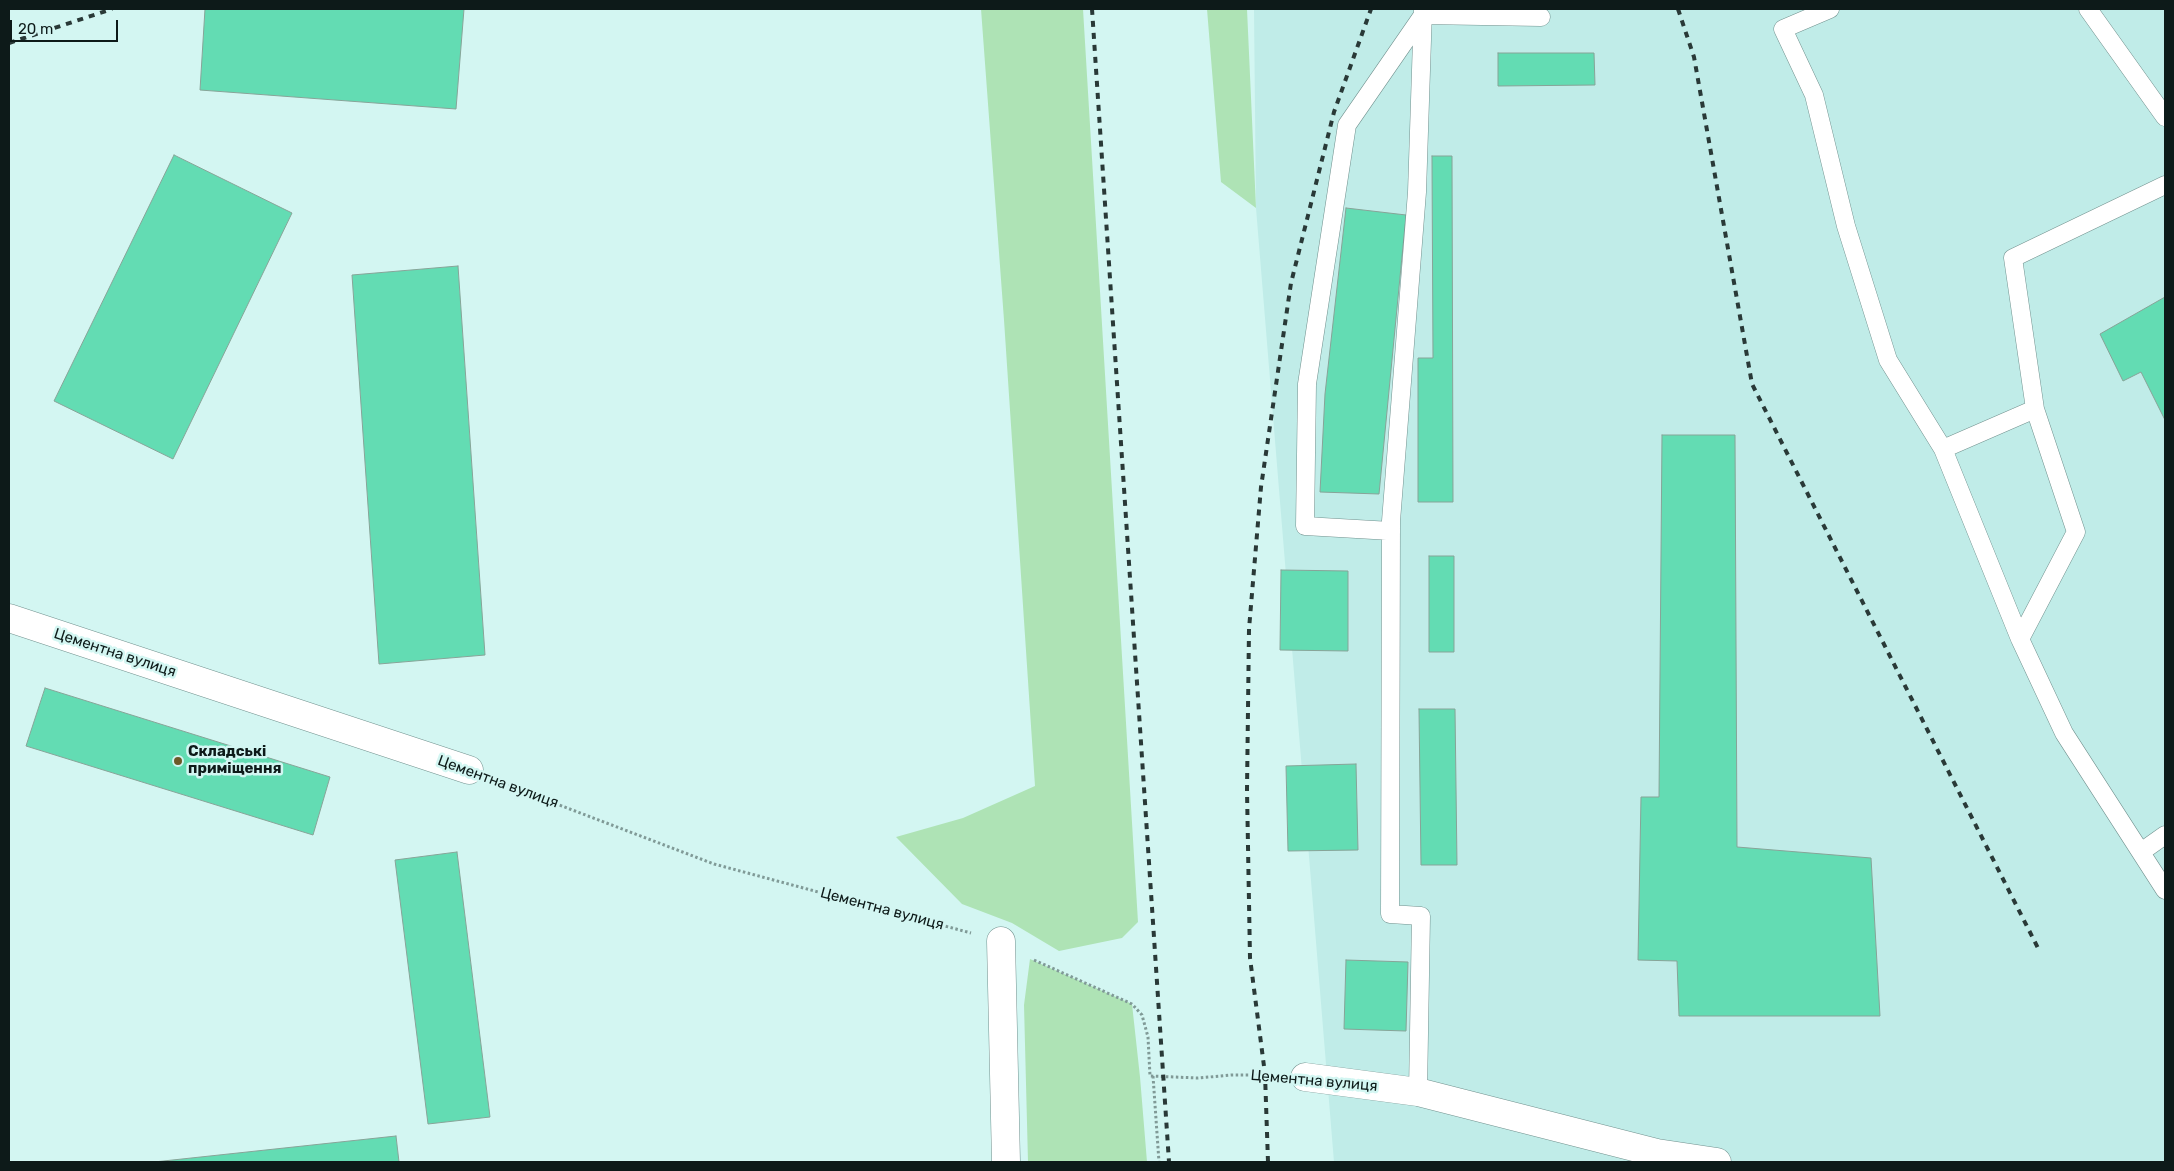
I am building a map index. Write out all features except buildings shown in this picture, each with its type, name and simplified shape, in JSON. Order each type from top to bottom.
[{"type":"street","name":"Цементна вулиця","points":[[9,618],[469,770]]},
{"type":"street","points":[[1001,941],[1006,1162]]},
{"type":"street","name":"Цементна вулиця","points":[[1305,1077],[1418,1092],[1657,1158],[1717,1162]]},
{"type":"lane","points":[[1830,9],[1783,29],[1814,95],[1846,226],[1888,360],[1943,449],[2020,639],[2064,733],[2165,890]]},
{"type":"lane","points":[[2088,9],[2165,118]]},
{"type":"lane","points":[[1419,11],[1541,17]]},
{"type":"lane","points":[[1418,1092],[1421,916],[1390,914],[1391,531],[1418,192],[1419,11]]},
{"type":"lane","points":[[1391,531],[1304,526],[1307,384],[1347,125],[1419,11]]},
{"type":"lane","points":[[2020,639],[2076,532],[2035,409],[2013,258],[2165,184]]},
{"type":"lane","points":[[1943,449],[2035,409]]},
{"type":"lane","points":[[2141,852],[2165,835]]},
{"type":"path","name":"Цементна вулиця","points":[[469,770],[714,864],[1001,941],[1030,959],[1132,1004],[1142,1015],[1148,1037],[1150,1076],[1198,1078],[1265,1074],[1305,1077]]},
{"type":"path","points":[[1153,1076],[1159,1162]]},
{"type":"shaded area","points":[[1254,9],[2165,9],[2165,1162],[1334,1162],[1256,208]]},
{"type":"green space","points":[[981,9],[1083,9],[1138,922],[1122,938],[1059,951],[1012,923],[962,904],[896,837],[963,818],[1035,786]]},
{"type":"green space","points":[[1207,9],[1247,9],[1256,208],[1221,182]]},
{"type":"green space","points":[[1030,959],[1132,1004],[1147,1162],[1028,1162],[1024,1005]]},
{"type":"railway","points":[[9,43],[112,9]]},
{"type":"railway","points":[[1092,9],[1169,1162]]},
{"type":"railway","points":[[1268,1162],[1265,1074],[1250,958],[1247,790],[1249,629],[1261,487],[1291,283],[1334,112],[1371,9]]},
{"type":"railway","points":[[1678,9],[1694,57],[1752,384],[2039,950]]},
{"type":"place","name":"Складські приміщення","points":[[178,761]]}]
